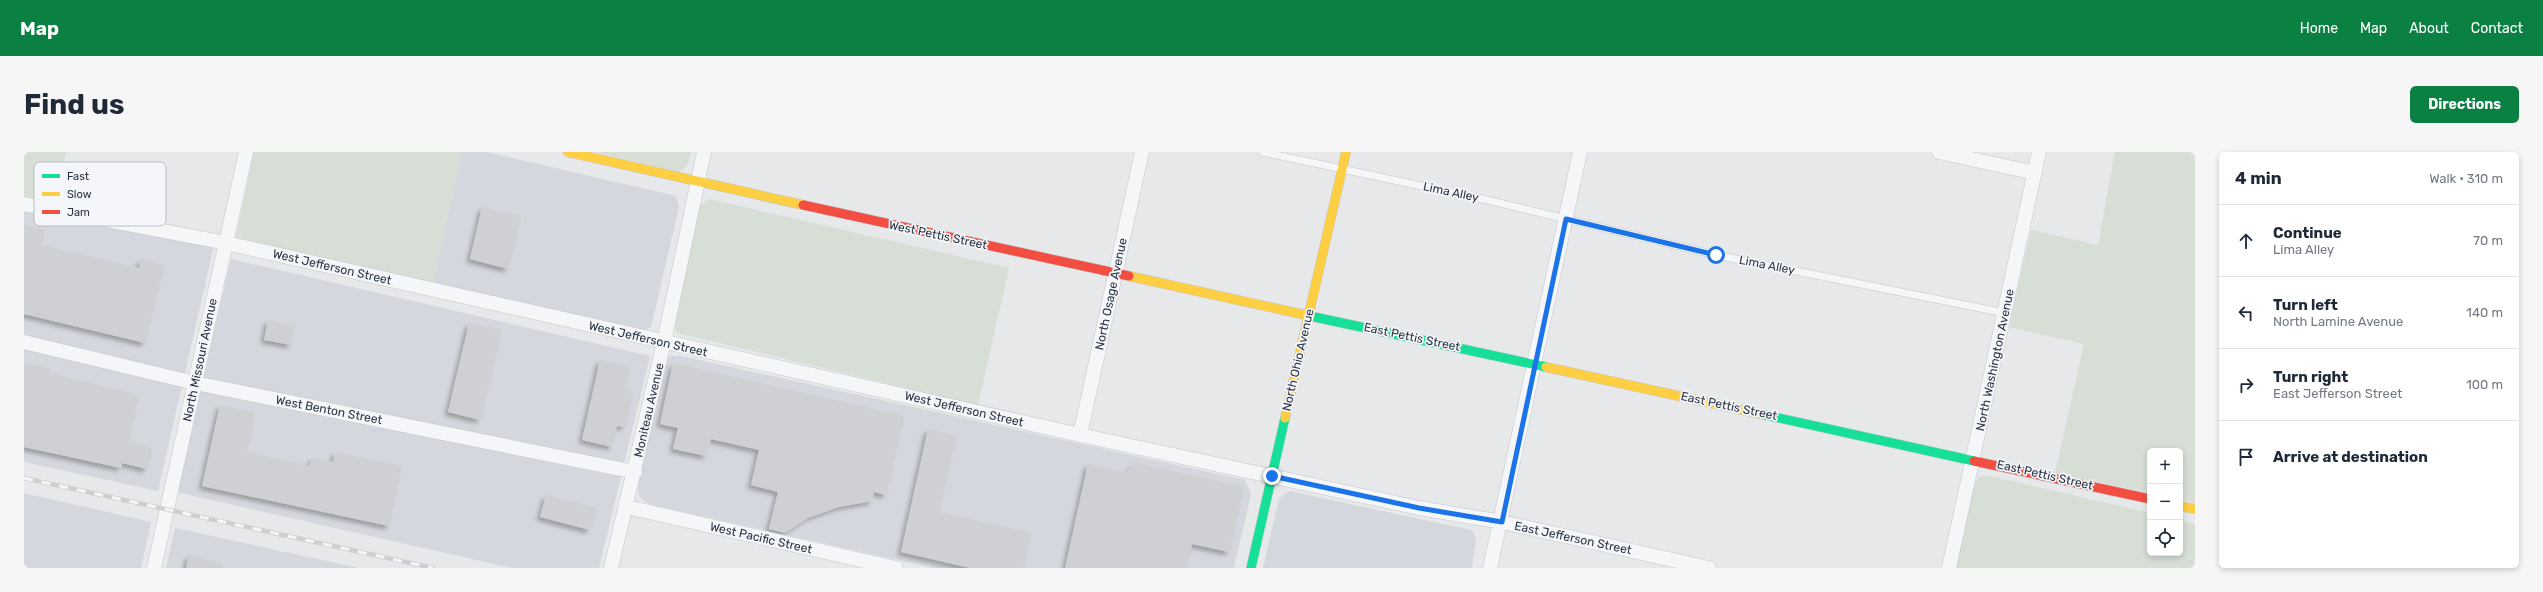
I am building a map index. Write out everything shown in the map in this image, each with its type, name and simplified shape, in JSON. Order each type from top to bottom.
[{"type":"street","name":"North Missouri Avenue","points":[[154,568],[246,152]]},
{"type":"street","name":"West Pettis Street","points":[[568,152],[1115,274],[1307,315]]},
{"type":"street","name":"Moniteau Avenue","points":[[612,568],[664,342],[704,152]]},
{"type":"street","name":"North Osage Avenue","points":[[1080,435],[1142,152]]},
{"type":"street","name":"North Ohio Avenue","points":[[1252,568],[1307,315],[1346,152]]},
{"type":"street","points":[[1490,568],[1502,522],[1534,363],[1580,152]]},
{"type":"street","points":[[1939,152],[2035,174]]},
{"type":"street","name":"North Washington Avenue","points":[[1949,568],[2039,152]]},
{"type":"street","name":"West Jefferson Street","points":[[24,204],[34,206]]},
{"type":"street","name":"West Jefferson Street","points":[[138,226],[226,243],[1080,435],[1272,476]]},
{"type":"street","name":"East Pettis Street","points":[[1307,315],[1534,363],[2147,498]]},
{"type":"street","name":"West Benton Street","points":[[24,342],[195,383],[635,472]]},
{"type":"street","name":"East Jefferson Street","points":[[1272,476],[1419,508],[1502,522],[1709,568]]},
{"type":"street","name":"West Pacific Street","points":[[627,507],[896,568]]},
{"type":"street","points":[[2183,507],[2195,509]]},
{"type":"lane","name":"Lima Alley","points":[[1262,152],[1566,219],[1716,255],[2005,313]]},
{"type":"shaded area","points":[[24,152],[66,152],[64,162],[34,162],[34,206],[24,204]]},
{"type":"shaded area","points":[[254,152],[462,152],[432,286],[235,241]]},
{"type":"shaded area","points":[[462,152],[487,152],[676,196],[679,207],[651,327],[642,333],[432,286]]},
{"type":"shaded area","points":[[595,152],[691,152],[688,164],[680,172]]},
{"type":"shaded area","points":[[2115,152],[2195,152],[2195,503],[2183,500],[2183,448],[2147,448],[2147,492],[2055,473],[2084,344],[2009,327],[2031,230],[2098,245]]},
{"type":"shaded area","points":[[709,199],[1009,268],[978,405],[677,333],[672,319],[699,206]]},
{"type":"shaded area","points":[[24,204],[34,206],[34,226],[138,226],[215,241],[158,491],[24,462]]},
{"type":"shaded area","points":[[231,259],[650,356],[599,568],[512,568],[176,492]]},
{"type":"shaded area","points":[[671,356],[681,356],[1245,480],[1251,494],[1234,568],[934,568],[648,504],[639,496],[638,486],[666,360]]},
{"type":"shaded area","points":[[1981,476],[1990,476],[2147,512],[2147,556],[2183,556],[2183,521],[2195,524],[2195,568],[1955,568],[1974,483]]},
{"type":"shaded area","points":[[1289,491],[1471,530],[1476,537],[1472,568],[1263,568],[1279,499]]},
{"type":"shaded area","points":[[24,493],[151,522],[141,568],[24,568]]},
{"type":"shaded area","points":[[175,528],[359,568],[166,568]]},
{"type":"building","points":[[482,207],[521,216],[508,269],[470,259]]},
{"type":"building","points":[[24,225],[45,230],[41,245],[139,268],[141,259],[164,265],[145,343],[24,314]]},
{"type":"building","points":[[268,320],[295,326],[291,345],[264,340]]},
{"type":"building","points":[[469,323],[502,330],[480,420],[448,412]]},
{"type":"building","points":[[600,360],[630,367],[625,390],[633,391],[625,427],[617,426],[612,447],[582,440]]},
{"type":"building","points":[[24,363],[51,369],[50,373],[139,395],[128,442],[152,448],[147,469],[122,463],[121,468],[24,447]]},
{"type":"building","points":[[673,363],[904,416],[886,495],[874,492],[872,501],[839,507],[808,518],[785,533],[769,529],[778,492],[751,485],[759,450],[711,439],[706,456],[673,449],[678,428],[660,424]]},
{"type":"building","points":[[220,405],[255,413],[247,452],[309,466],[313,458],[333,462],[335,452],[402,466],[389,526],[202,486]]},
{"type":"building","points":[[928,429],[956,436],[939,512],[1031,533],[1023,568],[970,568],[901,552]]},
{"type":"building","points":[[1136,463],[1244,487],[1229,552],[1192,544],[1186,568],[1065,568],[1088,464],[1125,473]]},
{"type":"building","points":[[546,495],[596,508],[590,530],[540,517]]},
{"type":"building","points":[[189,555],[223,564],[222,568],[186,568]]},
{"type":"railway","points":[[24,478],[433,568]]},
{"type":"traffic: fast","points":[[1310,316],[1546,367]]},
{"type":"traffic: fast","points":[[1761,414],[1974,461]]},
{"type":"traffic: fast","points":[[1251,568],[1285,418]]},
{"type":"traffic: slow","points":[[568,152],[803,205]]},
{"type":"traffic: slow","points":[[1285,418],[1346,152]]},
{"type":"traffic: slow","points":[[1129,276],[1310,316]]},
{"type":"traffic: slow","points":[[1546,367],[1761,414]]},
{"type":"traffic: slow","points":[[2183,507],[2195,509]]},
{"type":"traffic: jam","points":[[803,205],[1129,276]]},
{"type":"traffic: jam","points":[[1974,461],[2147,498]]},
{"type":"route","points":[[1272,476],[1419,508],[1502,522],[1534,363],[1566,219],[1716,255]]}]
